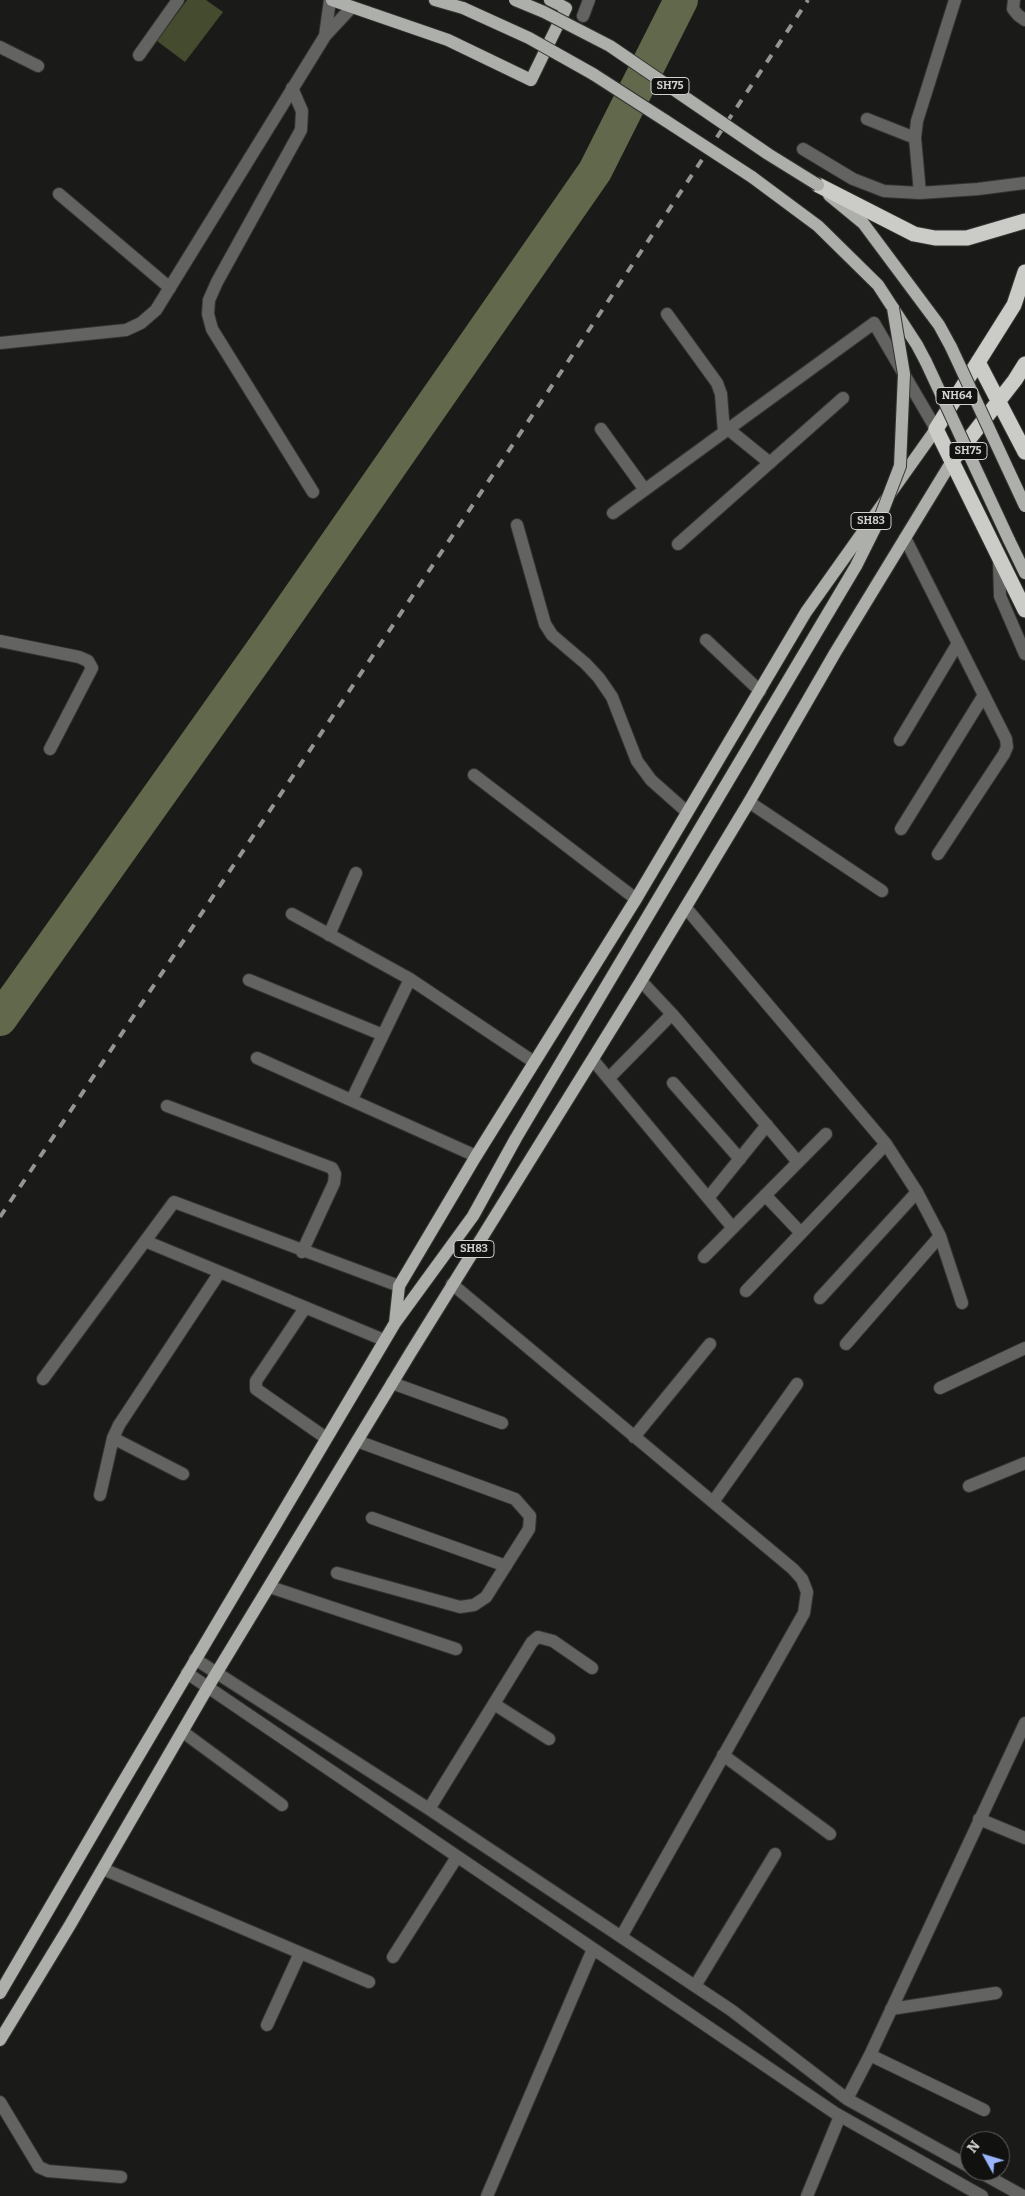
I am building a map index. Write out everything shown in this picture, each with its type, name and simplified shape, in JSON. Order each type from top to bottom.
[{"type":"highway","points":[[818,185],[914,234],[935,238],[967,238],[1025,221]]},
{"type":"highway","name":"NH64","points":[[936,429],[1014,305],[1025,272]]},
{"type":"highway","points":[[978,362],[1025,452]]},
{"type":"highway","name":"NH64","points":[[952,461],[999,401],[1020,383],[1025,364]]},
{"type":"highway","points":[[936,429],[1025,610]]},
{"type":"main road","points":[[331,0],[448,40],[530,80],[566,8],[550,0]]},
{"type":"main road","name":"SH75","points":[[435,0],[462,8],[529,38],[594,74],[752,177],[818,226],[878,284],[926,362],[1025,573]]},
{"type":"main road","name":"SH75","points":[[515,0],[544,12],[610,46],[768,154],[818,185],[863,223],[939,324],[1025,506]]},
{"type":"main road","points":[[0,1993],[384,1340],[473,1216],[516,1138],[856,566],[880,518],[900,466],[904,374],[893,308]]},
{"type":"main road","name":"SH83","points":[[396,1323],[399,1286],[476,1156],[636,899],[806,612],[936,429]]},
{"type":"main road","name":"SH83","points":[[0,2040],[392,1382],[686,908],[835,653],[952,461]]},
{"type":"street","points":[[139,55],[178,0]]},
{"type":"street","points":[[325,36],[331,0]]},
{"type":"street","points":[[583,16],[589,0]]},
{"type":"street","points":[[920,193],[915,138],[917,121],[956,0]]},
{"type":"street","points":[[1014,0],[1013,9],[1018,16],[1025,20]]},
{"type":"street","points":[[0,343],[126,330],[141,323],[156,310],[325,36],[352,7]]},
{"type":"street","points":[[0,47],[38,66]]},
{"type":"street","points":[[292,88],[302,111],[300,130],[217,282],[209,300],[208,314],[212,329],[313,492]]},
{"type":"street","points":[[867,119],[915,138]]},
{"type":"street","points":[[803,149],[870,186],[897,192],[920,193],[978,189],[1025,182]]},
{"type":"street","points":[[59,194],[170,288]]},
{"type":"street","points":[[667,314],[717,383],[722,394],[726,430],[770,463]]},
{"type":"street","points":[[614,513],[874,324],[936,429]]},
{"type":"street","points":[[678,544],[843,398]]},
{"type":"street","points":[[601,429],[645,490]]},
{"type":"street","points":[[517,525],[545,624],[552,636],[586,664],[599,678],[612,697],[637,761],[651,780],[687,812]]},
{"type":"street","points":[[905,538],[1006,740],[1007,747],[938,854]]},
{"type":"street","points":[[999,555],[1000,596],[1025,654]]},
{"type":"street","points":[[706,640],[760,691]]},
{"type":"street","points":[[0,641],[79,657],[88,661],[92,668],[50,749]]},
{"type":"street","points":[[900,740],[958,644]]},
{"type":"street","points":[[901,829],[984,695]]},
{"type":"street","points":[[474,775],[636,899]]},
{"type":"street","points":[[749,802],[882,891]]},
{"type":"street","points":[[329,935],[356,873]]},
{"type":"street","points":[[686,908],[886,1144],[917,1192],[940,1236],[962,1303]]},
{"type":"street","points":[[292,914],[410,979],[534,1062]]},
{"type":"street","points":[[352,1099],[410,979]]},
{"type":"street","points":[[249,980],[383,1035]]},
{"type":"street","points":[[641,981],[672,1014],[798,1162]]},
{"type":"street","points":[[609,1078],[672,1014]]},
{"type":"street","points":[[257,1058],[476,1156]]},
{"type":"street","points":[[593,1060],[733,1228]]},
{"type":"street","points":[[673,1083],[740,1159]]},
{"type":"street","points":[[167,1106],[332,1168],[335,1174],[334,1183],[302,1252]]},
{"type":"street","points":[[708,1198],[767,1126]]},
{"type":"street","points":[[704,1257],[826,1134]]},
{"type":"street","points":[[746,1291],[886,1144]]},
{"type":"street","points":[[820,1298],[917,1192]]},
{"type":"street","points":[[765,1195],[801,1233]]},
{"type":"street","points":[[44,1379],[174,1202],[302,1252],[399,1286]]},
{"type":"street","points":[[846,1344],[940,1236]]},
{"type":"street","points":[[145,1241],[384,1340]]},
{"type":"street","points":[[100,1495],[119,1425],[220,1272]]},
{"type":"street","points":[[452,1284],[793,1569],[802,1579],[807,1592],[804,1613],[621,1937]]},
{"type":"street","points":[[305,1308],[256,1381],[256,1389],[326,1438]]},
{"type":"street","points":[[634,1436],[710,1344]]},
{"type":"street","points":[[940,1388],[1025,1348]]},
{"type":"street","points":[[392,1382],[502,1423]]},
{"type":"street","points":[[714,1502],[797,1384]]},
{"type":"street","points":[[114,1438],[183,1474]]},
{"type":"street","points":[[337,1573],[460,1607],[474,1605],[486,1597],[529,1529],[530,1516],[515,1499],[357,1441]]},
{"type":"street","points":[[969,1486],[1025,1464]]},
{"type":"street","points":[[372,1518],[506,1566]]},
{"type":"street","points":[[270,1587],[456,1649]]},
{"type":"street","points":[[429,1809],[532,1642],[538,1638],[553,1641],[592,1668]]},
{"type":"street","points":[[195,1659],[429,1809],[695,1986],[736,2014],[847,2099],[960,2161]]},
{"type":"street","points":[[187,1673],[840,2116],[982,2196]]},
{"type":"street","points":[[494,1704],[549,1739]]},
{"type":"street","points":[[847,2099],[870,2055],[1025,1723]]},
{"type":"street","points":[[183,1732],[282,1805]]},
{"type":"street","points":[[723,1756],[830,1834]]},
{"type":"street","points":[[979,1819],[1025,1838]]},
{"type":"street","points":[[695,1986],[775,1854]]},
{"type":"street","points":[[393,1957],[457,1856]]},
{"type":"street","points":[[102,1869],[369,1982]]},
{"type":"street","points":[[486,2196],[593,1949]]},
{"type":"street","points":[[266,2025],[300,1953]]},
{"type":"street","points":[[891,2009],[996,1993]]},
{"type":"street","points":[[870,2055],[984,2110]]},
{"type":"street","points":[[0,2102],[39,2167],[48,2171],[121,2177]]},
{"type":"street","points":[[807,2196],[840,2116]]},
{"type":"street","points":[[996,2181],[1023,2196]]},
{"type":"building","points":[[187,0],[206,0],[223,12],[185,62],[157,41]]},
{"type":"waterway","points":[[0,1019],[265,646],[595,171],[681,0]]},
{"type":"railway","points":[[0,1217],[808,0]]}]
